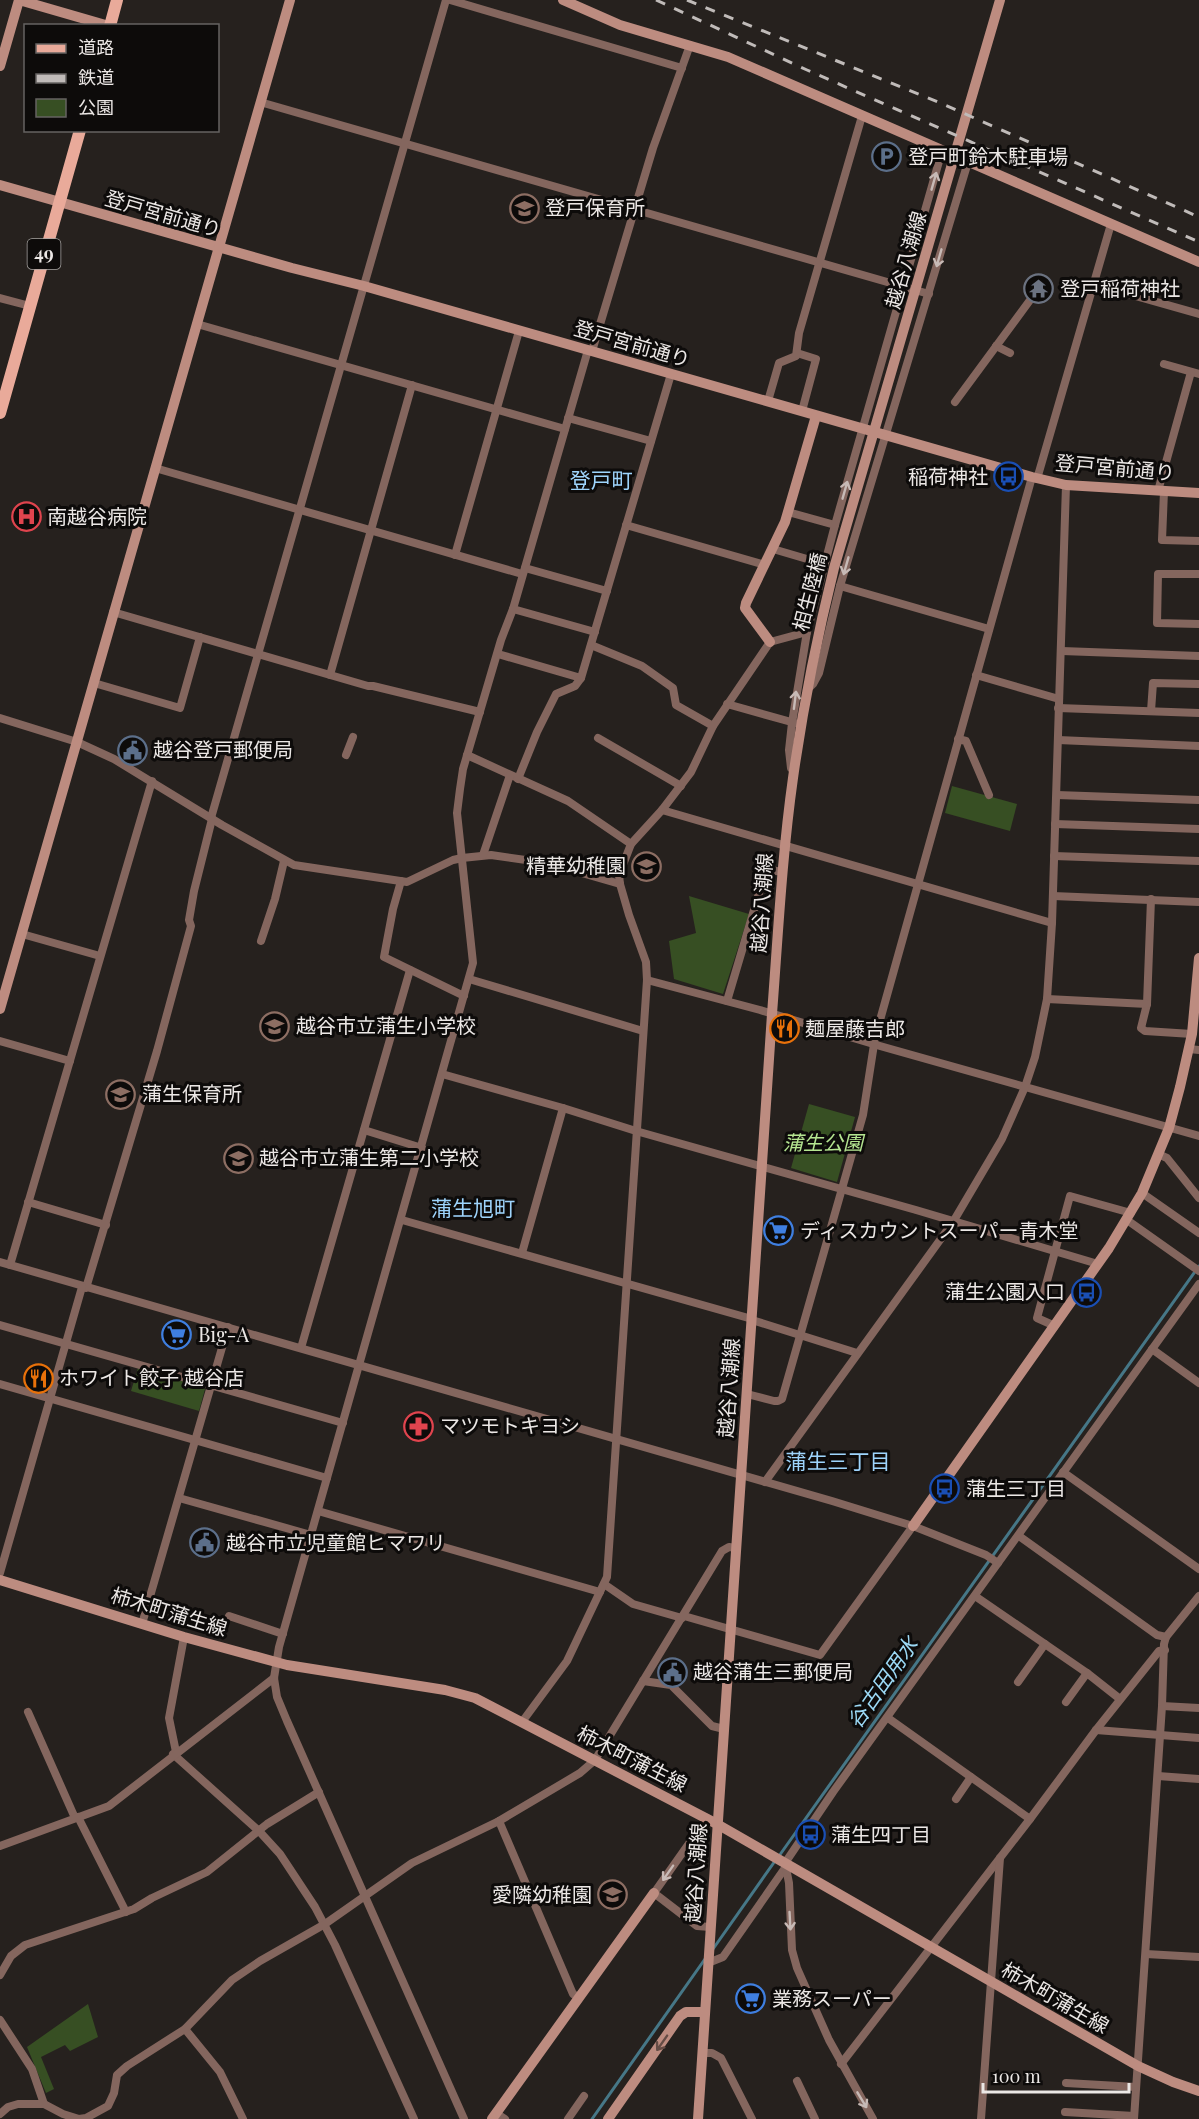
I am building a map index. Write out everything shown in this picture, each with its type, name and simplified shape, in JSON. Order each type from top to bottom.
[{"type":"main road","points":[[111,24],[117,0]]},
{"type":"main road","name":"49","points":[[0,413],[79,132]]},
{"type":"street","points":[[0,66],[19,0],[103,24]]},
{"type":"street","points":[[0,1009],[290,0]]},
{"type":"street","points":[[0,1573],[51,1399],[64,1344],[106,1225],[191,926],[189,920],[194,891],[212,818],[448,0],[682,68]]},
{"type":"street","points":[[563,0],[620,25],[728,57],[1199,262]]},
{"type":"street","name":"越谷八潮線","points":[[840,527],[1000,0]]},
{"type":"street","points":[[465,2119],[277,1697],[274,1678],[283,1634],[473,963],[458,813],[462,774],[467,754],[633,209],[690,45]]},
{"type":"street","points":[[260,102],[929,294]]},
{"type":"street","points":[[768,401],[779,363],[796,356],[797,353],[800,333],[862,116]]},
{"type":"street","points":[[727,704],[797,724],[807,632],[824,564],[840,527],[863,428],[942,151]]},
{"type":"street","points":[[807,690],[819,673],[840,586],[968,162]]},
{"type":"street","name":"登戸宮前通り","points":[[0,185],[218,248],[364,286],[1034,478],[1066,485],[1199,493]]},
{"type":"street","points":[[747,1394],[774,1401],[782,1399],[863,1115],[873,1044],[917,885],[989,629],[1111,224]]},
{"type":"street","points":[[1093,284],[1199,314]]},
{"type":"street","points":[[955,402],[1036,292]]},
{"type":"street","points":[[0,298],[30,306]]},
{"type":"street","points":[[197,324],[565,429]]},
{"type":"street","points":[[455,555],[519,331]]},
{"type":"street","points":[[996,346],[1010,353]]},
{"type":"street","points":[[797,353],[816,359],[801,411]]},
{"type":"street","points":[[1164,364],[1195,373],[1161,491],[1162,540],[1199,541]]},
{"type":"street","points":[[483,855],[514,777],[556,694],[575,686],[581,678],[671,374]]},
{"type":"street","points":[[330,675],[412,385]]},
{"type":"street","points":[[770,642],[745,608],[788,512],[816,416]]},
{"type":"street","points":[[568,418],[651,441]]},
{"type":"street","points":[[155,468],[455,555],[607,591]]},
{"type":"street","points":[[765,1482],[953,1222],[993,1156],[1026,1087],[1047,999],[1053,896],[1066,485]]},
{"type":"street","points":[[788,512],[840,527]]},
{"type":"street","points":[[626,525],[765,565]]},
{"type":"street","name":"相生陸橋","points":[[812,662],[840,527]]},
{"type":"street","points":[[773,549],[824,564]]},
{"type":"street","points":[[1199,574],[1158,574],[1157,623],[1199,624]]},
{"type":"street","points":[[840,586],[989,629]]},
{"type":"street","points":[[513,609],[595,632]]},
{"type":"street","points":[[113,612],[368,686],[480,712]]},
{"type":"street","points":[[522,1722],[567,1661],[607,1577],[647,980],[646,962],[628,915],[619,875],[631,844],[662,810],[693,770],[713,726],[770,642],[807,632]]},
{"type":"street","points":[[93,683],[180,708],[200,638]]},
{"type":"street","points":[[591,645],[642,666],[673,688],[676,705],[713,726]]},
{"type":"street","points":[[1062,651],[1199,656]]},
{"type":"street","points":[[498,654],[581,678]]},
{"type":"street","name":"越谷八潮線","points":[[698,2119],[782,872],[797,724],[812,662]]},
{"type":"street","points":[[976,675],[1059,703],[1199,713]]},
{"type":"street","points":[[1151,711],[1153,683],[1199,684]]},
{"type":"street","points":[[0,718],[77,742],[114,759],[294,865],[407,882],[462,858],[483,855],[547,863],[620,884]]},
{"type":"street","points":[[346,755],[353,737]]},
{"type":"street","points":[[598,738],[681,786]]},
{"type":"street","points":[[958,739],[966,741],[988,795]]},
{"type":"street","points":[[1058,740],[1199,746]]},
{"type":"street","points":[[467,754],[568,801],[631,844]]},
{"type":"street","points":[[10,1265],[152,781]]},
{"type":"street","points":[[1056,795],[1199,800]]},
{"type":"street","points":[[662,810],[1052,923]]},
{"type":"street","points":[[1055,824],[1199,829]]},
{"type":"street","points":[[1054,856],[1199,861]]},
{"type":"street","points":[[261,941],[275,899],[284,861]]},
{"type":"street","points":[[727,1001],[765,873],[771,870],[782,872]]},
{"type":"street","points":[[401,881],[384,957],[464,996]]},
{"type":"street","points":[[1053,896],[1199,902]]},
{"type":"street","points":[[1151,899],[1147,1004],[1141,1028],[1145,1031],[1192,1034]]},
{"type":"street","points":[[22,934],[100,957]]},
{"type":"street","points":[[318,1511],[602,1588],[633,1604],[820,1655],[1055,1326],[1129,1217],[1142,1193],[1169,1128],[1194,1049],[1192,1034],[1199,958]]},
{"type":"street","points":[[301,1348],[410,970]]},
{"type":"street","points":[[469,979],[643,1031]]},
{"type":"street","points":[[647,980],[1199,1136]]},
{"type":"street","points":[[1047,999],[1147,1004]]},
{"type":"street","points":[[0,1041],[70,1061]]},
{"type":"street","points":[[442,1074],[1098,1264]]},
{"type":"street","points":[[522,1253],[563,1108]]},
{"type":"street","points":[[364,1130],[422,1148]]},
{"type":"street","points":[[1158,1154],[1167,1158],[1199,1198]]},
{"type":"street","points":[[1142,1193],[1199,1233]]},
{"type":"street","points":[[1055,1326],[1036,1318],[1070,1196],[1129,1217],[1199,1271]]},
{"type":"street","points":[[28,1202],[106,1225]]},
{"type":"street","points":[[402,1220],[752,1319],[857,1353]]},
{"type":"street","points":[[0,1262],[84,1288],[741,1474],[913,1526],[986,1555],[998,1563]]},
{"type":"street","points":[[708,1963],[723,1957],[833,1792],[1199,1284]]},
{"type":"street","points":[[0,1325],[343,1423]]},
{"type":"street","points":[[141,1624],[228,1327]]},
{"type":"street","points":[[1152,1349],[1199,1383]]},
{"type":"street","points":[[0,1384],[327,1478]]},
{"type":"street","points":[[1064,1472],[1199,1569]]},
{"type":"street","points":[[179,1498],[311,1535]]},
{"type":"street","points":[[1018,1536],[1157,1635],[1166,1637]]},
{"type":"street","points":[[0,2114],[8,2107],[18,2104],[44,2104],[63,2114],[86,2119],[108,2106],[114,2093],[117,2075],[127,2066],[185,2029],[231,1980],[325,1924],[412,1863],[499,1821],[580,1773],[596,1760],[722,1551],[729,1547],[736,1548]]},
{"type":"street","name":"柿木町蒲生線","points":[[0,1580],[184,1637],[277,1662],[462,1694],[482,1702],[707,1818],[785,1865],[1138,2066],[1199,2091]]},
{"type":"street","points":[[975,1596],[1087,1673],[1120,1699]]},
{"type":"street","points":[[1065,2112],[1134,2118],[1166,1637],[1199,1596]]},
{"type":"street","points":[[229,1616],[283,1634]]},
{"type":"street","points":[[184,1637],[169,1718],[175,1753],[259,1831],[280,1854],[325,1924],[414,2119]]},
{"type":"street","points":[[1018,1682],[1045,1644]]},
{"type":"street","points":[[841,2064],[1120,1699],[1159,1651],[1165,1650]]},
{"type":"street","points":[[1066,1702],[1087,1673]]},
{"type":"street","points":[[0,1846],[109,1806],[274,1678]]},
{"type":"street","points":[[643,1681],[671,1686],[712,1726],[724,1730]]},
{"type":"street","points":[[1162,1706],[1199,1708]]},
{"type":"street","points":[[28,1712],[77,1818],[126,1912]]},
{"type":"street","points":[[888,1718],[1030,1819]]},
{"type":"street","points":[[1096,1730],[1199,1738]]},
{"type":"street","points":[[1158,1776],[1199,1779]]},
{"type":"street","points":[[956,1799],[971,1777]]},
{"type":"street","points":[[0,1975],[11,1956],[25,1945],[126,1912],[207,1872],[259,1831],[319,1792]]},
{"type":"street","points":[[498,2117],[579,1997],[707,1818]]},
{"type":"street","points":[[499,1821],[573,1994],[579,1997]]},
{"type":"street","points":[[981,2119],[1000,1858]]},
{"type":"street","points":[[785,1865],[789,1883],[792,1950],[797,1968],[841,2064],[873,2119]]},
{"type":"street","points":[[654,1893],[698,1926],[710,1928]]},
{"type":"street","points":[[1146,1954],[1199,1957]]},
{"type":"street","points":[[610,2118],[680,2016],[686,2012],[705,2012]]},
{"type":"street","points":[[0,2020],[32,2069],[44,2104]]},
{"type":"street","points":[[185,2029],[220,2072],[243,2119]]},
{"type":"street","points":[[702,2053],[712,2053],[721,2058],[752,2119]]},
{"type":"street","points":[[796,2081],[815,2119]]},
{"type":"street","points":[[1066,2083],[1136,2087]]},
{"type":"street","points":[[568,2119],[584,2096]]},
{"type":"green space","points":[[952,786],[1017,804],[1010,831],[945,813]]},
{"type":"green space","points":[[689,896],[749,914],[723,994],[674,979],[669,941],[696,933]]},
{"type":"green space","name":"蒲生公園","points":[[809,1104],[855,1117],[837,1182],[791,1168]]},
{"type":"green space","points":[[138,1368],[203,1386],[205,1389],[199,1411],[131,1391]]},
{"type":"green space","points":[[88,2004],[98,2037],[70,2051],[65,2045],[41,2057],[54,2089],[46,2093],[27,2047]]},
{"type":"waterway","name":"谷古田用水","points":[[779,1856],[1199,1266]]},
{"type":"waterway","name":"谷古田用水","points":[[713,1949],[775,1861]]},
{"type":"waterway","name":"谷古田用水","points":[[592,2119],[705,1959]]},
{"type":"railway","points":[[656,0],[807,70],[1199,242]]},
{"type":"railway","points":[[687,0],[938,102],[1199,217]]},
{"type":"place","name":"登戸町鈴木駐車場","points":[[887,157]]},
{"type":"place","name":"登戸保育所","points":[[524,208]]},
{"type":"place","name":"登戸稲荷神社","points":[[1039,289]]},
{"type":"place","name":"稲荷神社","points":[[1009,477]]},
{"type":"place","name":"南越谷病院","points":[[26,517]]},
{"type":"place","name":"越谷登戸郵便局","points":[[132,750]]},
{"type":"place","name":"精華幼稚園","points":[[647,866]]},
{"type":"place","name":"越谷市立蒲生小学校","points":[[275,1026]]},
{"type":"place","name":"麺屋藤吉郎","points":[[784,1029]]},
{"type":"place","name":"蒲生保育所","points":[[121,1094]]},
{"type":"place","name":"越谷市立蒲生第二小学校","points":[[238,1158]]},
{"type":"place","name":"ディスカウントスーパー青木堂","points":[[779,1231]]},
{"type":"place","name":"蒲生公園入口","points":[[1086,1292]]},
{"type":"place","name":"Big-A","points":[[177,1335]]},
{"type":"place","name":"ホワイト餃子 越谷店","points":[[38,1378]]},
{"type":"place","name":"マツモトキヨシ","points":[[419,1426]]},
{"type":"place","name":"蒲生三丁目","points":[[945,1489]]},
{"type":"place","name":"越谷市立児童館ヒマワリ","points":[[205,1543]]},
{"type":"place","name":"越谷蒲生三郵便局","points":[[672,1672]]},
{"type":"place","name":"蒲生四丁目","points":[[810,1835]]},
{"type":"place","name":"愛隣幼稚園","points":[[613,1895]]},
{"type":"place","name":"業務スーパー","points":[[751,1999]]},
{"type":"district","name":"登戸町","points":[[601,481]]},
{"type":"district","name":"蒲生旭町","points":[[473,1209]]},
{"type":"district","name":"蒲生三丁目","points":[[838,1462]]}]
